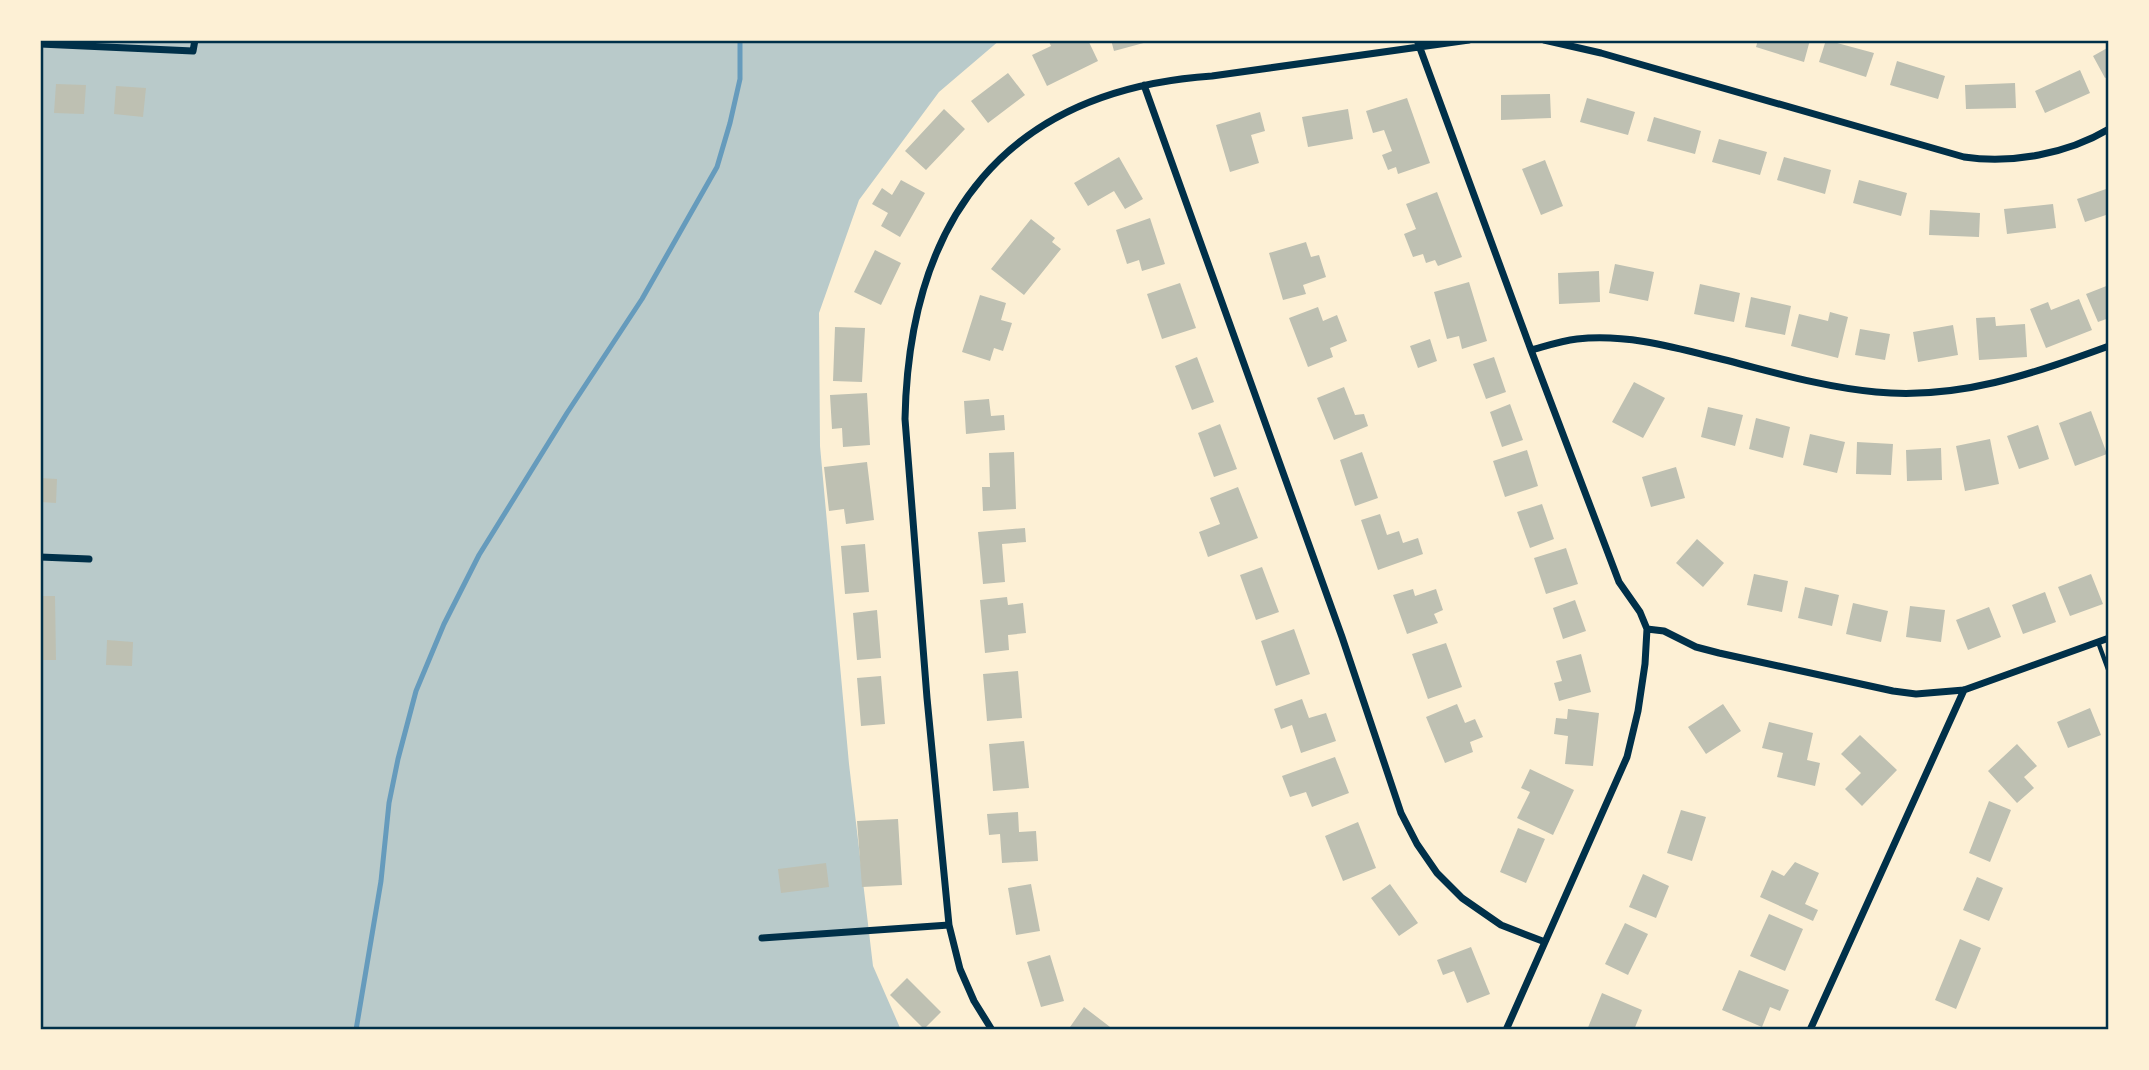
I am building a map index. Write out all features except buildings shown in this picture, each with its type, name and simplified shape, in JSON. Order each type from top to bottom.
[{"type":"street","points":[[40,44],[193,51],[195,40]]},
{"type":"street","points":[[992,1030],[974,1001],[960,969],[948,925],[905,419],[906,381],[916,311],[926,277],[956,213],[968,193],[991,166],[1017,142],[1078,106],[1112,94],[1144,85],[1418,43],[1469,40]]},
{"type":"street","points":[[1544,40],[1601,53],[1964,157],[1999,160],[2034,156],[2080,143],[2109,129]]},
{"type":"street","points":[[1418,43],[1619,582],[1640,612],[1647,629],[1639,711],[1627,757],[1506,1030]]},
{"type":"street","points":[[1144,85],[1342,637],[1401,813],[1417,845],[1437,873],[1462,898],[1501,925],[1545,942]]},
{"type":"street","points":[[1531,351],[1578,339],[1613,338],[1649,342],[1830,386],[1877,393],[1912,394],[1983,387],[2028,375],[2109,346]]},
{"type":"street","points":[[40,557],[89,559]]},
{"type":"street","points":[[1647,629],[1664,631],[1696,647],[1719,653],[1893,691],[1928,693],[1964,690],[2109,638]]},
{"type":"street","points":[[1810,1030],[1964,690]]},
{"type":"street","points":[[762,938],[948,925]]},
{"type":"lane","points":[[2098,642],[2109,672]]},
{"type":"shaded area","points":[[40,40],[1000,40],[939,92],[859,200],[819,313],[820,446],[849,764],[873,966],[901,1030],[40,1030]]},
{"type":"waterway","points":[[356,1030],[381,881],[389,803],[416,691],[444,624],[479,555],[642,299],[717,167],[740,79],[740,40]]}]
